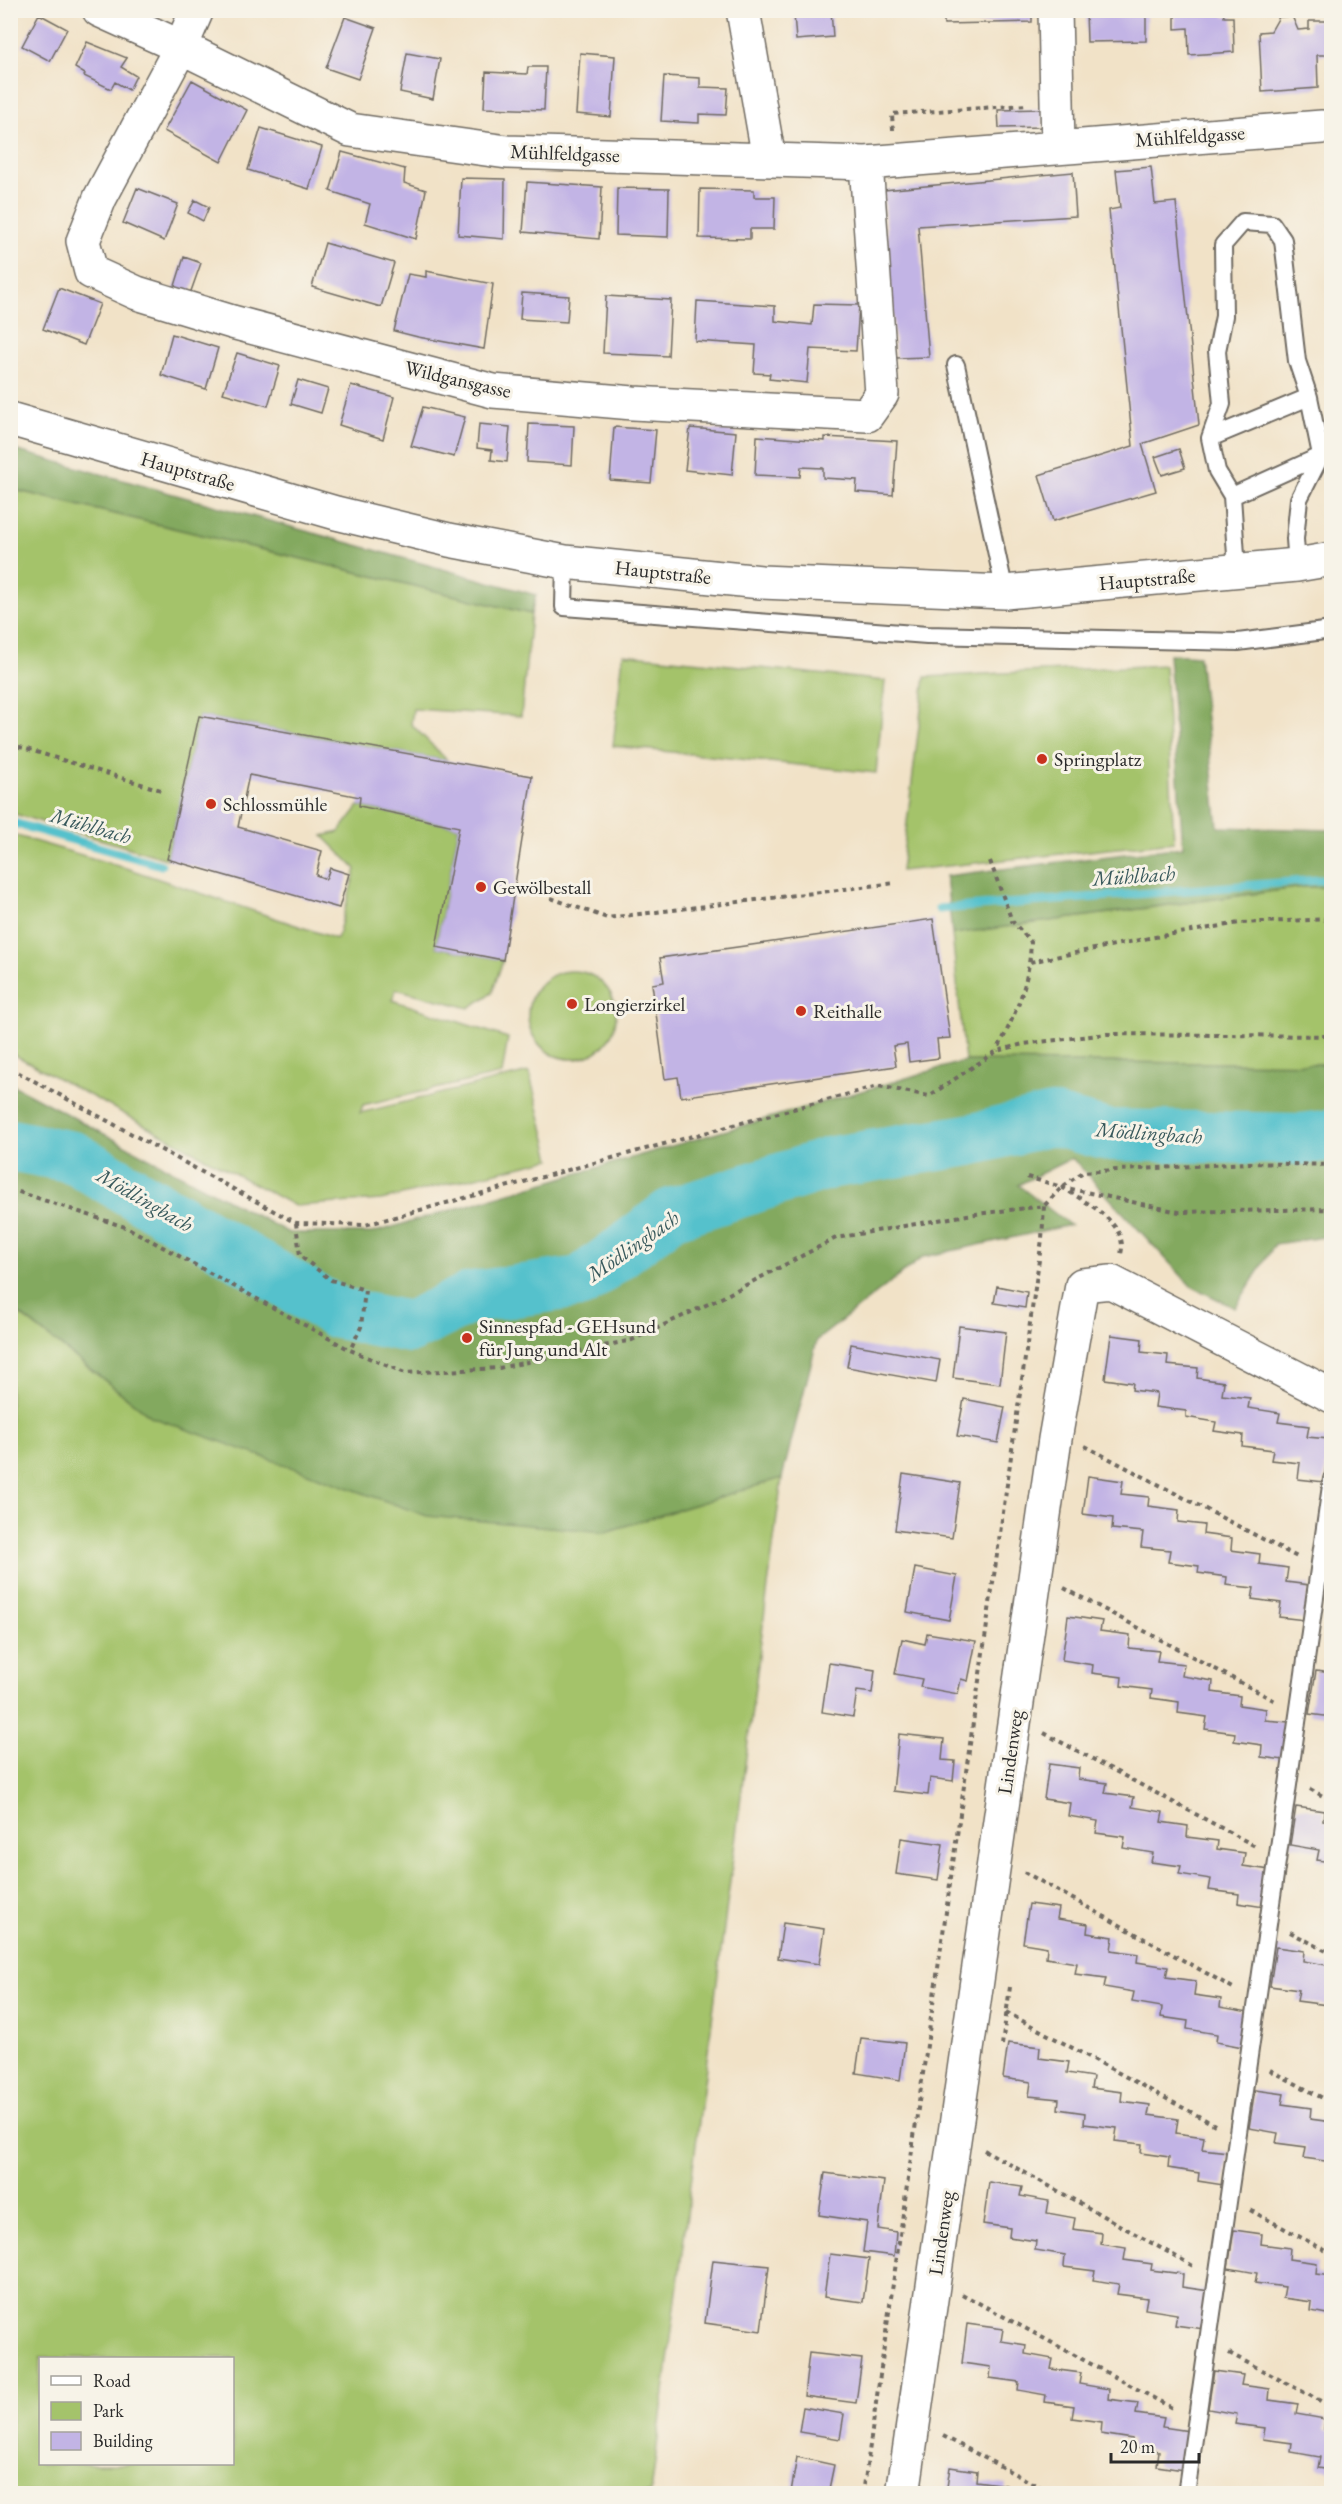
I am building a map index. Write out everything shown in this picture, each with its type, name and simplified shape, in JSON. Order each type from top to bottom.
[{"type":"street","name":"Mühlfeldgasse","points":[[99,10],[181,47],[350,130],[507,152],[881,161],[1322,127]]},
{"type":"street","points":[[181,47],[196,10]]},
{"type":"street","points":[[743,10],[769,159]]},
{"type":"street","points":[[1055,10],[1058,146]]},
{"type":"street","name":"Wildgansgasse","points":[[181,47],[100,198],[83,242],[91,272],[137,293],[232,322],[493,391],[633,403],[867,415],[882,394],[881,161]]},
{"type":"street","name":"Hauptstraße","points":[[10,419],[30,427],[336,513],[449,540],[565,562],[761,582],[1005,591],[1297,565],[1332,559]]},
{"type":"street","points":[[1111,1282],[1332,1396]]},
{"type":"street","name":"Lindenweg","points":[[903,2493],[1055,1439],[1082,1285],[1111,1282]]},
{"type":"lane","points":[[1237,570],[1232,496],[1217,471],[1210,438],[1222,405],[1217,351],[1224,316],[1223,245],[1243,222],[1272,224],[1283,240],[1297,361],[1326,454],[1299,500],[1294,539],[1297,565]]},
{"type":"lane","points":[[956,365],[1005,591]]},
{"type":"lane","points":[[1210,438],[1309,397]]},
{"type":"lane","points":[[1232,496],[1326,454]]},
{"type":"lane","points":[[565,562],[564,607],[927,635],[1238,642],[1332,630]]},
{"type":"lane","points":[[1186,2493],[1332,1479]]},
{"type":"path","points":[[881,161],[892,114],[1056,103]]},
{"type":"path","points":[[10,744],[161,790]]},
{"type":"path","points":[[990,861],[1012,921],[1031,942],[1030,962],[1022,1001],[997,1051]]},
{"type":"path","points":[[552,898],[607,918],[895,883]]},
{"type":"path","points":[[1030,962],[1149,938],[1240,923],[1332,919]]},
{"type":"path","points":[[10,1068],[296,1223],[365,1225],[878,1086],[929,1096],[997,1051],[1023,1044],[1107,1034],[1332,1036]]},
{"type":"path","points":[[863,2493],[1039,1262],[1044,1206],[1062,1187],[1083,1172],[1248,1163],[1332,1165]]},
{"type":"path","points":[[1028,1177],[1062,1187],[1179,1212],[1332,1209]]},
{"type":"path","points":[[1062,1187],[1105,1215],[1121,1236],[1122,1251],[1111,1282]]},
{"type":"path","points":[[10,1189],[128,1228],[350,1350],[405,1373],[499,1368],[632,1340],[723,1298],[836,1238],[967,1215],[1044,1206]]},
{"type":"path","points":[[296,1223],[300,1256],[331,1280],[365,1290],[361,1327],[350,1350]]},
{"type":"path","points":[[1055,1439],[1086,1446],[1319,1568]]},
{"type":"path","points":[[1034,1580],[1066,1589],[1298,1714]]},
{"type":"path","points":[[1013,1728],[1047,1733],[1277,1858]]},
{"type":"path","points":[[993,1867],[1026,1873],[1256,2001]]},
{"type":"path","points":[[1268,1920],[1332,1954]]},
{"type":"path","points":[[973,2006],[1007,2012],[1237,2137]]},
{"type":"path","points":[[1249,2058],[1332,2103]]},
{"type":"path","points":[[953,2144],[986,2151],[1217,2279]]},
{"type":"path","points":[[1228,2199],[1332,2254]]},
{"type":"path","points":[[932,2289],[966,2295],[1196,2421]]},
{"type":"path","points":[[1208,2342],[1332,2407]]},
{"type":"path","points":[[912,2430],[945,2436],[1053,2493]]},
{"type":"green space","points":[[11,449],[536,595],[531,614],[11,489]]},
{"type":"green space","points":[[10,489],[531,614],[521,716],[413,709],[411,724],[448,761],[199,716],[167,859],[11,813]]},
{"type":"green space","points":[[623,654],[885,681],[876,773],[613,746]]},
{"type":"green space","points":[[1169,654],[1199,656],[1218,827],[1331,830],[1331,887],[1303,887],[952,934],[946,876],[1183,847]]},
{"type":"green space","name":"Springplatz","points":[[1165,665],[1174,842],[901,871],[925,677]]},
{"type":"green space","points":[[359,806],[459,827],[436,947],[503,960],[492,993],[469,1008],[396,989],[392,1000],[508,1038],[502,1074],[363,1105],[360,1113],[529,1072],[551,1159],[381,1200],[295,1206],[11,1053],[10,834],[129,869],[337,939],[356,869],[323,836],[339,832]]},
{"type":"green space","points":[[1303,887],[1331,887],[1331,1064],[965,1061],[952,934]]},
{"type":"green space","name":"Longierzirkel","points":[[572,971],[589,974],[603,984],[613,998],[616,1015],[613,1032],[603,1046],[589,1056],[572,1059],[555,1056],[541,1046],[531,1032],[528,1015],[531,998],[541,984],[555,974]]},
{"type":"green space","points":[[965,1061],[1331,1064],[1331,1236],[1275,1244],[1235,1308],[1191,1286],[1072,1158],[1018,1185],[1070,1225],[923,1257],[817,1340],[782,1478],[605,1532],[427,1516],[152,1417],[11,1307],[11,1084],[289,1233],[372,1233]]},
{"type":"green space","points":[[10,1307],[152,1417],[605,1532],[782,1478],[651,2493],[11,2493]]},
{"type":"building","points":[[789,10],[831,10],[833,37],[796,40],[794,14],[789,14]]},
{"type":"building","points":[[944,10],[1032,10],[1032,22],[944,24]]},
{"type":"building","points":[[1086,10],[1146,10],[1146,41],[1087,42]]},
{"type":"building","points":[[1175,10],[1223,10],[1224,17],[1233,17],[1234,52],[1189,55],[1188,28],[1175,29]]},
{"type":"building","points":[[39,14],[67,29],[50,61],[22,46]]},
{"type":"building","points":[[1292,16],[1298,30],[1309,29],[1309,21],[1327,21],[1329,55],[1317,55],[1318,88],[1262,92],[1259,32],[1271,31],[1279,17]]},
{"type":"building","points":[[345,17],[376,28],[358,79],[326,68]]},
{"type":"building","points":[[87,42],[127,58],[121,67],[136,76],[129,90],[115,82],[111,89],[84,76],[85,74],[75,68]]},
{"type":"building","points":[[407,53],[440,59],[433,99],[400,92]]},
{"type":"building","points":[[580,53],[615,56],[611,117],[576,114]]},
{"type":"building","points":[[528,67],[546,67],[544,110],[484,108],[486,72],[527,74]]},
{"type":"building","points":[[664,76],[700,78],[700,87],[728,88],[726,115],[699,114],[699,123],[661,121]]},
{"type":"building","points":[[192,80],[247,110],[221,162],[164,131]]},
{"type":"building","points":[[1042,109],[1043,127],[999,128],[998,110]]},
{"type":"building","points":[[261,128],[322,147],[309,189],[248,170]]},
{"type":"building","points":[[342,152],[405,169],[404,183],[426,190],[416,239],[365,223],[370,204],[330,191]]},
{"type":"building","points":[[1151,167],[1155,204],[1176,202],[1199,425],[1142,444],[1156,491],[1053,521],[1039,475],[1133,446],[1109,210],[1120,208],[1116,170]]},
{"type":"building","points":[[1073,172],[1076,216],[918,226],[929,357],[896,358],[884,190]]},
{"type":"building","points":[[461,178],[505,179],[504,239],[458,235]]},
{"type":"building","points":[[527,182],[602,187],[599,239],[523,232]]},
{"type":"building","points":[[137,188],[178,204],[164,241],[123,223]]},
{"type":"building","points":[[617,188],[669,189],[668,237],[616,235]]},
{"type":"building","points":[[700,189],[754,190],[754,197],[775,197],[774,229],[750,229],[750,239],[699,238]]},
{"type":"building","points":[[195,200],[209,207],[203,221],[188,213]]},
{"type":"building","points":[[325,243],[394,263],[381,307],[312,287]]},
{"type":"building","points":[[184,257],[201,263],[190,294],[174,289]]},
{"type":"building","points":[[426,271],[493,284],[484,349],[394,331],[408,274],[426,277]]},
{"type":"building","points":[[10,281],[18,285],[10,298]]},
{"type":"building","points":[[59,288],[100,304],[84,345],[43,329]]},
{"type":"building","points":[[522,293],[569,296],[567,322],[520,319]]},
{"type":"building","points":[[606,296],[671,300],[668,356],[603,353]]},
{"type":"building","points":[[697,301],[775,306],[775,321],[812,325],[814,304],[859,305],[856,351],[810,349],[807,383],[769,379],[770,374],[754,373],[756,345],[695,341]]},
{"type":"building","points":[[172,334],[218,348],[206,389],[161,375]]},
{"type":"building","points":[[237,353],[280,366],[268,406],[223,393]]},
{"type":"building","points":[[298,380],[328,389],[321,413],[291,404]]},
{"type":"building","points":[[351,385],[394,397],[383,439],[339,425]]},
{"type":"building","points":[[423,407],[465,417],[454,457],[411,446]]},
{"type":"building","points":[[479,424],[510,427],[507,462],[491,460],[492,450],[477,448]]},
{"type":"building","points":[[529,424],[574,426],[572,465],[527,462]]},
{"type":"building","points":[[614,427],[656,430],[651,483],[610,480]]},
{"type":"building","points":[[690,428],[736,432],[732,475],[685,470]]},
{"type":"building","points":[[757,436],[825,441],[825,437],[897,441],[893,495],[856,492],[857,480],[823,478],[823,468],[801,467],[800,477],[755,475]]},
{"type":"building","points":[[1179,449],[1185,468],[1162,475],[1155,457]]},
{"type":"building","points":[[199,716],[532,776],[503,960],[436,947],[459,827],[359,806],[360,797],[249,775],[238,827],[322,851],[316,875],[326,879],[330,868],[349,874],[339,908],[167,859]]},
{"type":"building","name":"Reithalle","points":[[933,919],[950,1038],[937,1039],[939,1058],[909,1062],[907,1044],[893,1046],[896,1066],[681,1097],[678,1077],[665,1079],[652,984],[664,982],[660,958]]},
{"type":"building","points":[[997,1286],[1027,1292],[1025,1308],[994,1303]]},
{"type":"building","points":[[959,1326],[1006,1332],[1000,1384],[953,1378]]},
{"type":"building","points":[[1111,1335],[1142,1339],[1141,1352],[1168,1355],[1167,1365],[1198,1368],[1197,1378],[1224,1382],[1222,1395],[1250,1398],[1248,1408],[1280,1413],[1278,1422],[1309,1426],[1307,1437],[1329,1439],[1324,1482],[1298,1479],[1300,1463],[1271,1460],[1273,1450],[1242,1446],[1243,1435],[1214,1431],[1216,1422],[1186,1417],[1186,1411],[1155,1407],[1157,1393],[1132,1390],[1133,1383],[1105,1379]]},
{"type":"building","points":[[851,1344],[940,1360],[936,1383],[847,1367]]},
{"type":"building","points":[[964,1399],[1005,1407],[998,1443],[957,1436]]},
{"type":"building","points":[[903,1474],[960,1483],[952,1538],[895,1530]]},
{"type":"building","points":[[1088,1476],[1123,1481],[1121,1494],[1149,1497],[1148,1506],[1179,1510],[1178,1522],[1204,1525],[1203,1534],[1232,1538],[1231,1550],[1260,1554],[1259,1564],[1288,1568],[1286,1582],[1309,1585],[1305,1620],[1279,1617],[1281,1603],[1252,1599],[1254,1588],[1226,1585],[1227,1577],[1198,1573],[1199,1566],[1168,1562],[1170,1550],[1141,1547],[1143,1532],[1112,1529],[1113,1518],[1083,1514]]},
{"type":"building","points":[[915,1568],[957,1576],[949,1620],[907,1612]]},
{"type":"building","points":[[1068,1616],[1102,1621],[1100,1631],[1130,1635],[1129,1648],[1159,1651],[1157,1661],[1184,1664],[1182,1676],[1213,1681],[1212,1692],[1240,1696],[1239,1705],[1266,1709],[1265,1720],[1289,1722],[1284,1760],[1261,1757],[1262,1745],[1234,1741],[1235,1733],[1205,1729],[1207,1717],[1178,1713],[1179,1702],[1151,1698],[1152,1690],[1121,1686],[1122,1677],[1092,1673],[1093,1665],[1062,1660]]},
{"type":"building","points":[[927,1633],[976,1641],[968,1681],[961,1679],[958,1694],[920,1687],[922,1679],[895,1674],[902,1639],[925,1644]]},
{"type":"building","points":[[829,1663],[875,1670],[872,1693],[857,1691],[853,1717],[822,1712]]},
{"type":"building","points":[[1316,1671],[1332,1673],[1332,1717],[1309,1714]]},
{"type":"building","points":[[899,1734],[944,1739],[942,1760],[955,1761],[953,1781],[930,1778],[928,1795],[893,1791]]},
{"type":"building","points":[[1049,1764],[1079,1768],[1078,1779],[1107,1783],[1105,1793],[1134,1797],[1132,1807],[1163,1812],[1161,1822],[1188,1826],[1187,1837],[1218,1841],[1217,1849],[1245,1853],[1243,1866],[1270,1870],[1264,1907],[1238,1903],[1239,1894],[1209,1890],[1211,1879],[1179,1874],[1181,1866],[1151,1862],[1153,1853],[1123,1848],[1125,1837],[1096,1833],[1098,1821],[1068,1816],[1070,1803],[1044,1799]]},
{"type":"building","points":[[1296,1807],[1324,1811],[1323,1821],[1332,1822],[1332,1862],[1317,1860],[1319,1850],[1290,1845]]},
{"type":"building","points":[[901,1838],[943,1844],[938,1880],[896,1874]]},
{"type":"building","points":[[1029,1904],[1059,1908],[1057,1919],[1088,1924],[1087,1933],[1113,1937],[1111,1950],[1138,1954],[1137,1962],[1168,1967],[1166,1977],[1196,1981],[1194,1995],[1221,1999],[1220,2007],[1249,2012],[1243,2047],[1216,2042],[1217,2034],[1187,2029],[1188,2021],[1161,2017],[1162,2007],[1132,2002],[1134,1992],[1104,1987],[1106,1978],[1075,1974],[1077,1963],[1046,1958],[1047,1947],[1023,1943]]},
{"type":"building","points":[[783,1923],[824,1929],[819,1964],[778,1958]]},
{"type":"building","points":[[1276,1947],[1304,1951],[1303,1961],[1332,1966],[1332,2017],[1325,2016],[1327,2005],[1297,2001],[1299,1990],[1270,1986]]},
{"type":"building","points":[[861,2038],[905,2043],[900,2080],[856,2073]]},
{"type":"building","points":[[1008,2043],[1040,2047],[1039,2058],[1069,2062],[1067,2073],[1093,2077],[1091,2088],[1122,2092],[1121,2101],[1150,2105],[1148,2115],[1178,2119],[1176,2133],[1204,2137],[1202,2149],[1228,2152],[1223,2185],[1198,2181],[1199,2173],[1168,2168],[1169,2157],[1141,2153],[1142,2144],[1115,2141],[1117,2128],[1084,2124],[1085,2113],[1058,2109],[1059,2099],[1029,2096],[1031,2082],[1003,2078]]},
{"type":"building","points":[[1255,2090],[1284,2094],[1282,2104],[1311,2108],[1310,2119],[1332,2122],[1332,2162],[1304,2158],[1306,2147],[1276,2143],[1278,2133],[1249,2128]]},
{"type":"building","points":[[825,2173],[884,2181],[878,2229],[896,2232],[894,2256],[863,2252],[867,2222],[819,2215]]},
{"type":"building","points":[[989,2182],[1022,2187],[1020,2196],[1049,2201],[1047,2213],[1075,2218],[1073,2229],[1102,2233],[1101,2244],[1126,2248],[1124,2260],[1152,2264],[1151,2270],[1183,2274],[1182,2287],[1209,2291],[1204,2329],[1175,2325],[1177,2314],[1145,2309],[1147,2298],[1117,2294],[1119,2284],[1093,2280],[1095,2271],[1064,2267],[1065,2255],[1035,2250],[1036,2241],[1009,2237],[1010,2228],[983,2224]]},
{"type":"building","points":[[1234,2230],[1262,2234],[1261,2244],[1290,2248],[1289,2259],[1317,2263],[1316,2274],[1332,2276],[1332,2315],[1311,2311],[1312,2302],[1283,2298],[1285,2287],[1255,2283],[1257,2273],[1228,2268]]},
{"type":"building","points":[[830,2254],[869,2259],[863,2302],[824,2297]]},
{"type":"building","points":[[713,2260],[769,2266],[761,2331],[705,2323]]},
{"type":"building","points":[[967,2324],[1003,2329],[1001,2341],[1026,2345],[1025,2354],[1053,2359],[1051,2369],[1081,2373],[1079,2384],[1109,2389],[1108,2399],[1138,2403],[1136,2414],[1164,2418],[1162,2427],[1189,2431],[1183,2470],[1157,2466],[1159,2451],[1131,2447],[1132,2439],[1101,2434],[1102,2422],[1072,2418],[1074,2406],[1045,2402],[1046,2395],[1018,2390],[1019,2382],[990,2378],[991,2367],[962,2363]]},
{"type":"building","points":[[809,2353],[862,2359],[856,2403],[804,2396]]},
{"type":"building","points":[[1214,2371],[1243,2375],[1241,2385],[1270,2389],[1269,2400],[1298,2404],[1296,2414],[1325,2419],[1324,2430],[1332,2431],[1332,2470],[1318,2468],[1320,2457],[1291,2452],[1292,2443],[1263,2439],[1265,2428],[1235,2424],[1237,2414],[1208,2409]]},
{"type":"building","points":[[803,2407],[844,2414],[840,2439],[799,2432]]},
{"type":"building","points":[[797,2457],[834,2465],[828,2494],[791,2492]]},
{"type":"building","points":[[950,2467],[977,2471],[976,2481],[1006,2485],[1005,2494],[946,2494]]},
{"type":"waterway","name":"Mühlbach","points":[[10,822],[161,865]]},
{"type":"waterway","name":"Mühlbach","points":[[939,909],[1332,879]]},
{"type":"waterway","name":"Mödlingbach","points":[[10,1145],[73,1157],[338,1313],[410,1327],[472,1297],[581,1282],[671,1214],[833,1162],[969,1140],[1052,1120],[1108,1135],[1301,1139],[1332,1135]]},
{"type":"place","name":"Springplatz","points":[[1042,759]]},
{"type":"place","name":"Schlossmühle","points":[[211,804]]},
{"type":"place","name":"Gewölbestall","points":[[481,887]]},
{"type":"place","name":"Longierzirkel","points":[[572,1004]]},
{"type":"place","name":"Reithalle","points":[[801,1011]]},
{"type":"place","name":"Sinnespfad - GEHsund für Jung und Alt","points":[[467,1338]]}]
